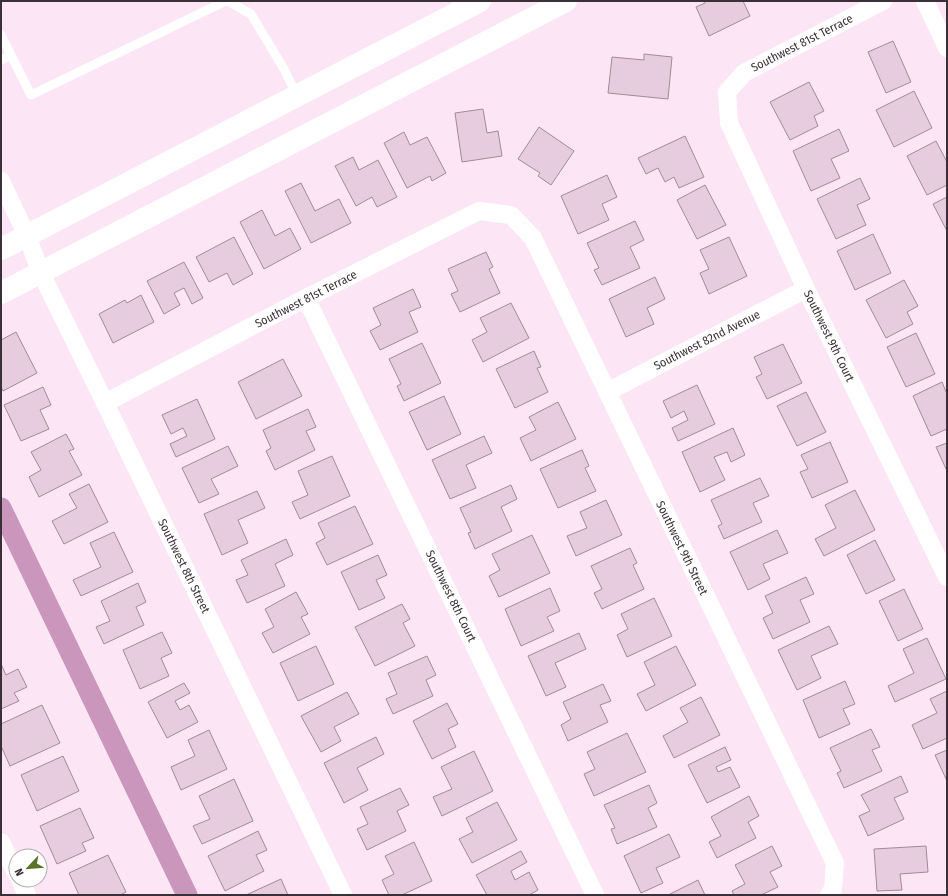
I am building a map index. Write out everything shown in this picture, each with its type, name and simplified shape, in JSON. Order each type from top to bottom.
[{"type":"street","points":[[1,249],[480,1]]},
{"type":"street","name":"Southwest 81st Terrace","points":[[727,92],[744,73],[883,1]]},
{"type":"street","points":[[925,1],[947,48]]},
{"type":"street","points":[[1,293],[553,4]]},
{"type":"street","name":"Southwest 9th Court","points":[[727,92],[729,123],[806,289],[947,577]]},
{"type":"street","name":"Southwest 8th Street","points":[[1,181],[27,236],[40,273],[105,403],[343,895]]},
{"type":"street","name":"Southwest 81st Terrace","points":[[105,403],[306,298],[479,211],[511,215]]},
{"type":"street","name":"Southwest 9th Street","points":[[511,215],[533,238],[835,863],[831,892]]},
{"type":"street","name":"Southwest 82nd Avenue","points":[[607,392],[806,289]]},
{"type":"street","name":"Southwest 8th Court","points":[[306,298],[595,895]]},
{"type":"street","points":[[1,842],[8,856]]},
{"type":"lane","points":[[1,35],[31,95],[227,1],[250,14],[284,69],[297,96]]},
{"type":"lane","points":[[1,60],[10,55]]},
{"type":"building","points":[[705,1],[743,1],[750,16],[709,36],[696,7],[705,3]]},
{"type":"building","points":[[893,41],[911,82],[886,93],[868,52]]},
{"type":"building","points":[[644,54],[672,57],[668,99],[608,93],[612,57],[644,60]]},
{"type":"building","points":[[809,82],[824,111],[814,116],[818,126],[790,140],[770,102]]},
{"type":"building","points":[[914,91],[932,128],[894,147],[876,110]]},
{"type":"building","points":[[483,109],[487,133],[498,131],[502,156],[462,162],[455,113]]},
{"type":"building","points":[[539,127],[574,151],[551,185],[538,176],[540,173],[518,159]]},
{"type":"building","points":[[839,129],[849,151],[831,159],[840,178],[811,191],[793,151]]},
{"type":"building","points":[[404,132],[410,145],[427,137],[446,173],[432,181],[430,176],[407,188],[384,143]]},
{"type":"building","points":[[685,136],[704,177],[679,188],[674,177],[665,182],[658,168],[646,174],[638,158]]},
{"type":"building","points":[[936,141],[947,162],[947,185],[927,195],[907,156]]},
{"type":"building","points":[[353,157],[359,170],[378,160],[397,197],[377,207],[372,197],[356,206],[335,166]]},
{"type":"building","points":[[607,175],[617,197],[602,204],[609,220],[578,234],[561,196]]},
{"type":"building","points":[[860,178],[870,199],[857,205],[866,225],[836,239],[817,199]]},
{"type":"building","points":[[301,183],[315,211],[339,199],[351,223],[311,243],[285,191]]},
{"type":"building","points":[[705,185],[726,225],[697,239],[677,200]]},
{"type":"building","points":[[947,197],[947,231],[933,204]]},
{"type":"building","points":[[262,210],[275,236],[290,228],[301,249],[264,269],[240,222]]},
{"type":"building","points":[[635,221],[644,240],[630,247],[640,268],[602,285],[594,270],[599,268],[587,243]]},
{"type":"building","points":[[873,234],[891,273],[855,290],[837,251]]},
{"type":"building","points":[[234,237],[253,274],[233,285],[227,273],[209,282],[196,257]]},
{"type":"building","points":[[729,237],[747,276],[709,294],[700,273],[709,269],[700,250]]},
{"type":"building","points":[[486,252],[493,267],[489,269],[500,293],[460,312],[451,294],[458,291],[448,269]]},
{"type":"building","points":[[184,262],[203,298],[192,304],[184,288],[174,293],[180,305],[164,314],[147,281]]},
{"type":"building","points":[[655,277],[665,299],[647,308],[654,324],[626,337],[609,299]]},
{"type":"building","points":[[904,280],[918,306],[907,312],[913,324],[886,338],[866,300]]},
{"type":"building","points":[[413,289],[421,307],[409,312],[418,332],[380,350],[370,331],[381,325],[373,308]]},
{"type":"building","points":[[141,295],[154,322],[113,343],[99,314],[125,300],[127,303]]},
{"type":"building","points":[[511,303],[529,338],[483,362],[472,340],[487,332],[480,318]]},
{"type":"building","points":[[16,332],[37,373],[3,391],[1,387],[1,340]]},
{"type":"building","points":[[916,333],[935,374],[906,387],[887,347]]},
{"type":"building","points":[[422,343],[441,383],[404,401],[397,386],[401,384],[389,359]]},
{"type":"building","points":[[783,344],[802,383],[767,399],[756,377],[762,374],[754,357]]},
{"type":"building","points":[[534,351],[541,367],[537,368],[548,392],[515,408],[496,369]]},
{"type":"building","points":[[283,359],[302,396],[256,419],[238,382]]},
{"type":"building","points":[[942,382],[947,394],[947,429],[931,436],[913,396]]},
{"type":"building","points":[[697,385],[715,424],[678,441],[672,428],[688,420],[684,411],[671,418],[663,401]]},
{"type":"building","points":[[43,387],[51,405],[40,410],[49,429],[21,441],[4,405]]},
{"type":"building","points":[[806,392],[826,432],[797,446],[777,406]]},
{"type":"building","points":[[444,396],[461,434],[427,450],[409,412]]},
{"type":"building","points":[[197,399],[215,439],[176,457],[170,444],[187,436],[183,428],[171,434],[162,415]]},
{"type":"building","points":[[558,402],[576,439],[531,461],[520,438],[536,430],[529,417]]},
{"type":"building","points":[[308,409],[316,427],[306,431],[315,450],[275,470],[266,451],[271,448],[263,430]]},
{"type":"building","points":[[733,428],[745,455],[731,462],[727,452],[714,457],[725,480],[700,492],[682,452]]},
{"type":"building","points":[[66,434],[74,449],[69,451],[82,475],[39,497],[29,477],[41,470],[31,452]]},
{"type":"building","points":[[484,436],[492,453],[466,465],[476,488],[450,499],[432,460]]},
{"type":"building","points":[[830,442],[848,482],[812,498],[800,472],[808,469],[801,455]]},
{"type":"building","points":[[947,443],[947,471],[936,447]]},
{"type":"building","points":[[228,446],[238,466],[211,479],[219,494],[199,503],[182,468]]},
{"type":"building","points":[[582,450],[589,466],[585,468],[596,491],[558,508],[540,469]]},
{"type":"building","points":[[332,456],[350,496],[300,519],[292,502],[308,495],[298,471]]},
{"type":"building","points":[[760,478],[769,496],[753,503],[762,522],[724,539],[718,526],[722,524],[711,500]]},
{"type":"building","points":[[89,484],[108,522],[64,544],[52,521],[77,508],[69,494]]},
{"type":"building","points":[[511,485],[517,499],[501,507],[512,531],[475,549],[468,533],[471,532],[460,508]]},
{"type":"building","points":[[855,490],[875,530],[824,556],[815,539],[836,528],[825,505]]},
{"type":"building","points":[[257,491],[265,508],[238,520],[248,543],[222,555],[204,514]]},
{"type":"building","points":[[606,500],[622,535],[576,556],[567,536],[587,528],[580,512]]},
{"type":"building","points":[[355,506],[373,544],[327,565],[316,543],[325,538],[318,523]]},
{"type":"building","points":[[777,530],[788,553],[763,564],[770,579],[748,590],[730,552]]},
{"type":"building","points":[[114,532],[133,572],[81,596],[73,580],[101,567],[90,543]]},
{"type":"building","points":[[532,535],[550,573],[499,597],[489,576],[500,570],[492,554]]},
{"type":"building","points":[[286,539],[293,555],[275,564],[285,586],[247,603],[236,580],[248,575],[241,560]]},
{"type":"building","points":[[875,540],[895,580],[866,594],[847,555]]},
{"type":"building","points":[[630,548],[637,563],[633,565],[644,589],[602,609],[594,593],[602,589],[591,566]]},
{"type":"building","points":[[378,555],[387,575],[376,580],[385,598],[359,610],[341,572]]},
{"type":"building","points":[[806,577],[814,594],[800,600],[810,622],[773,639],[763,618],[773,613],[765,596]]},
{"type":"building","points":[[138,583],[146,602],[136,607],[144,625],[104,644],[96,627],[110,621],[101,601]]},
{"type":"building","points":[[550,588],[560,611],[547,617],[554,631],[521,646],[505,609]]},
{"type":"building","points":[[904,589],[923,629],[898,641],[879,601]]},
{"type":"building","points":[[296,592],[308,614],[301,617],[310,634],[273,653],[262,633],[274,627],[265,609]]},
{"type":"building","points":[[654,598],[672,636],[627,657],[617,635],[628,629],[621,614]]},
{"type":"building","points":[[402,604],[410,619],[403,623],[415,646],[375,666],[355,627]]},
{"type":"building","points":[[829,626],[838,644],[811,656],[821,678],[797,690],[778,650]]},
{"type":"building","points":[[162,632],[172,653],[161,658],[169,676],[140,689],[123,650]]},
{"type":"building","points":[[579,633],[586,649],[555,663],[566,687],[546,696],[528,656]]},
{"type":"building","points":[[927,638],[946,679],[895,702],[888,686],[914,673],[903,649]]},
{"type":"building","points":[[316,646],[334,684],[298,701],[280,663]]},
{"type":"building","points":[[676,646],[696,685],[646,711],[637,694],[655,685],[644,662]]},
{"type":"building","points":[[427,656],[436,675],[426,680],[433,696],[393,714],[386,699],[397,694],[388,673]]},
{"type":"building","points":[[1,664],[6,675],[18,669],[27,687],[14,693],[19,701],[1,709]]},
{"type":"building","points":[[845,681],[855,704],[843,709],[850,724],[819,738],[803,700]]},
{"type":"building","points":[[184,683],[190,693],[175,701],[180,710],[189,705],[198,722],[167,738],[148,702]]},
{"type":"building","points":[[603,684],[611,701],[600,705],[608,722],[568,741],[561,725],[571,719],[563,702]]},
{"type":"building","points":[[947,691],[947,738],[923,749],[912,725],[937,713],[930,699]]},
{"type":"building","points":[[347,692],[359,714],[334,727],[341,741],[321,752],[301,716]]},
{"type":"building","points":[[701,697],[720,735],[674,758],[663,736],[688,722],[680,708]]},
{"type":"building","points":[[447,703],[458,724],[448,729],[456,747],[432,759],[413,721]]},
{"type":"building","points":[[42,705],[60,743],[10,766],[1,746],[1,724]]},
{"type":"building","points":[[871,729],[880,747],[872,750],[882,771],[844,788],[837,773],[841,771],[830,748]]},
{"type":"building","points":[[209,730],[227,769],[181,790],[171,767],[195,756],[188,740]]},
{"type":"building","points":[[627,733],[646,772],[594,796],[584,774],[595,769],[587,752]]},
{"type":"building","points":[[376,737],[384,754],[357,768],[368,790],[344,803],[324,763]]},
{"type":"building","points":[[725,747],[731,760],[716,767],[718,772],[730,767],[740,787],[707,803],[688,765]]},
{"type":"building","points":[[947,750],[947,781],[935,755]]},
{"type":"building","points":[[474,751],[493,791],[442,816],[433,797],[452,789],[441,767]]},
{"type":"building","points":[[63,756],[79,791],[37,811],[21,775]]},
{"type":"building","points":[[901,776],[908,792],[894,798],[904,819],[868,836],[859,816],[870,811],[861,795]]},
{"type":"building","points":[[234,779],[253,821],[202,844],[193,826],[210,819],[199,796]]},
{"type":"building","points":[[649,785],[657,803],[648,808],[657,827],[617,844],[611,829],[615,828],[604,805]]},
{"type":"building","points":[[400,788],[409,805],[397,811],[406,831],[367,850],[357,829],[368,824],[360,807]]},
{"type":"building","points":[[749,796],[759,816],[748,822],[756,838],[717,858],[709,842],[721,836],[711,817]]},
{"type":"building","points":[[497,802],[517,840],[472,863],[459,839],[473,832],[466,818]]},
{"type":"building","points":[[80,808],[94,838],[82,843],[86,851],[57,864],[40,826]]},
{"type":"building","points":[[258,831],[267,850],[256,855],[264,871],[225,891],[208,856]]},
{"type":"building","points":[[669,834],[680,857],[656,868],[663,883],[641,893],[624,856]]},
{"type":"building","points":[[414,842],[432,881],[402,895],[389,895],[382,880],[394,874],[385,856]]},
{"type":"building","points":[[772,846],[782,866],[770,872],[778,887],[761,895],[734,895],[732,891],[745,884],[735,865]]},
{"type":"building","points":[[926,846],[928,872],[900,874],[902,890],[877,891],[874,849]]},
{"type":"building","points":[[521,851],[527,862],[511,871],[515,880],[529,872],[538,890],[529,895],[487,895],[476,875]]},
{"type":"building","points":[[108,855],[126,892],[120,895],[79,895],[69,873]]},
{"type":"building","points":[[281,879],[288,895],[246,895]]},
{"type":"building","points":[[698,880],[705,895],[668,895]]},
{"type":"waterway","points":[[1,508],[187,895]]}]
